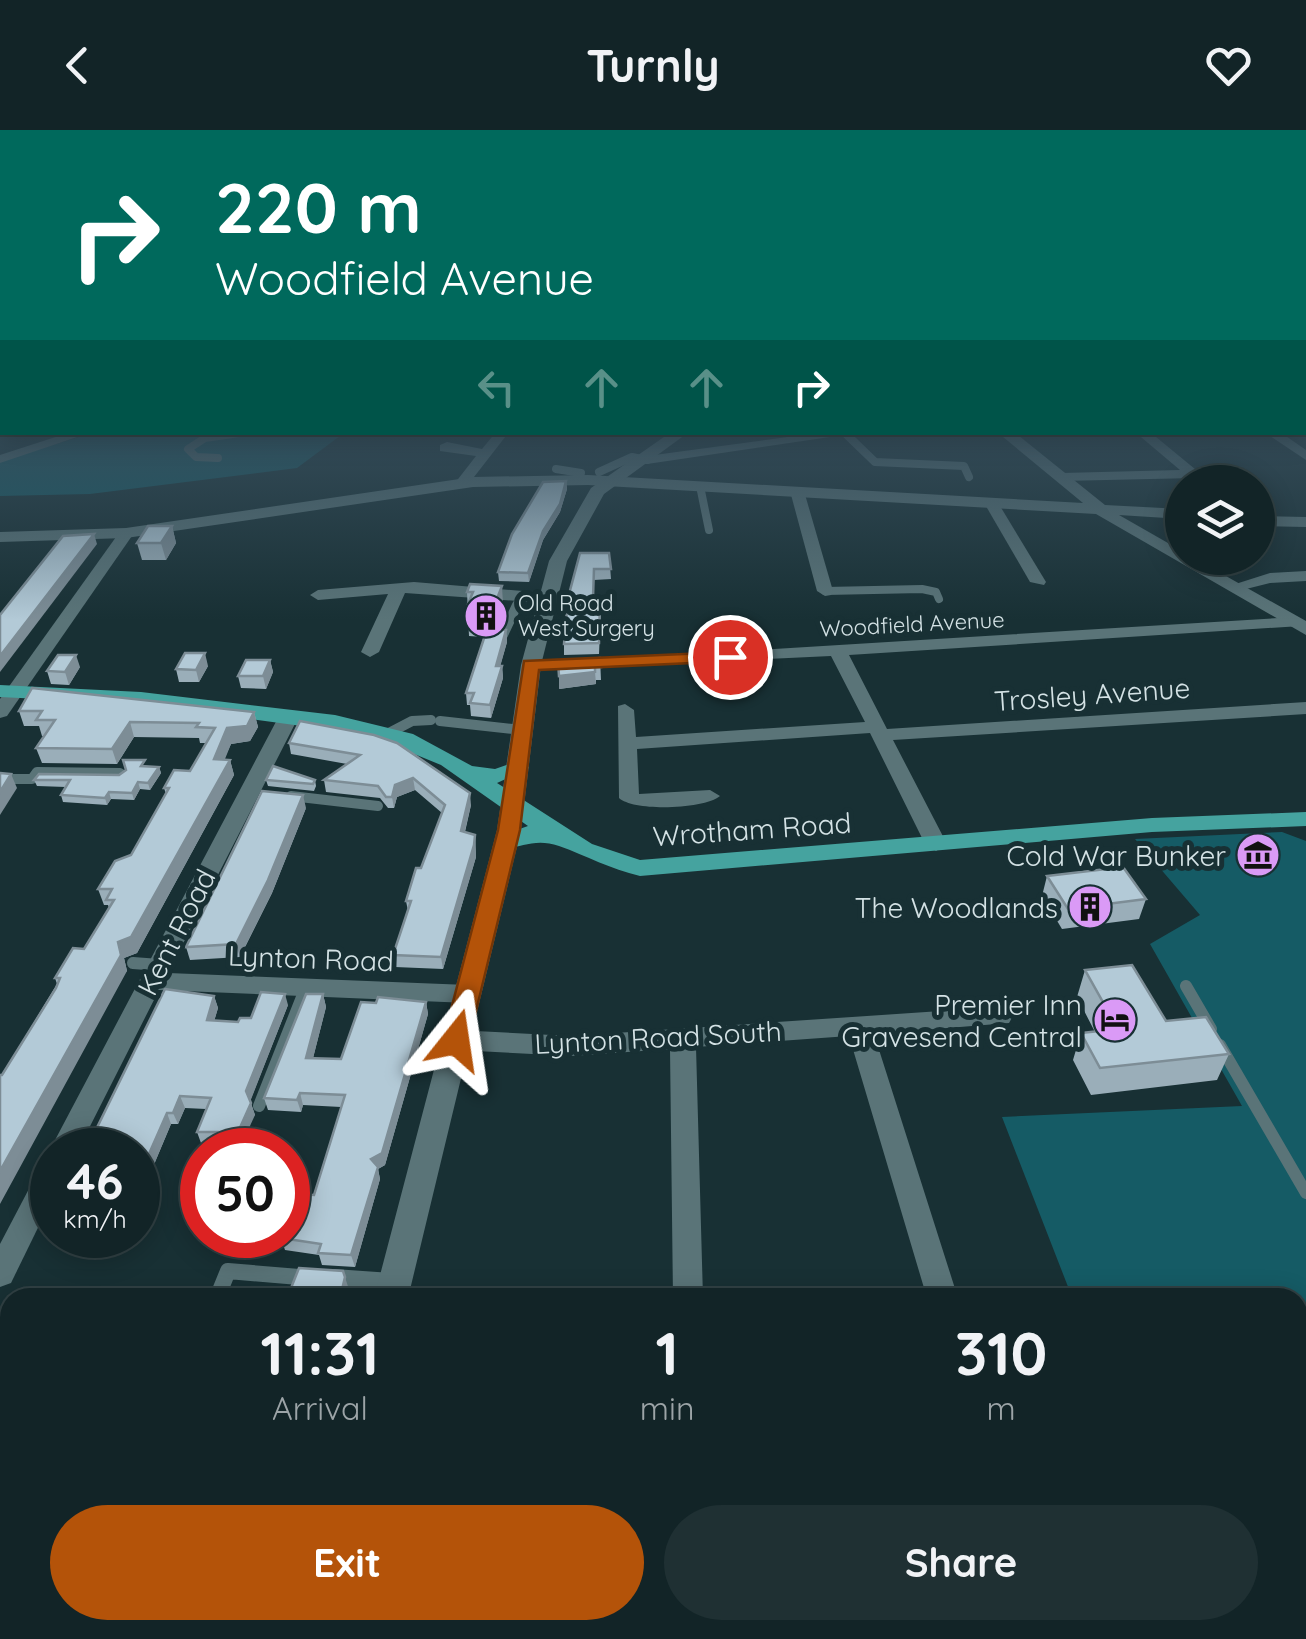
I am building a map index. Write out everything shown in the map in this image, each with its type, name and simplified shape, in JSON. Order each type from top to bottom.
[{"type":"main road","name":"Wrotham Road","points":[[7,691],[120,697],[289,716],[390,733],[470,772],[567,840],[615,863],[648,868],[1140,826],[1306,819]]},
{"type":"main road","points":[[470,772],[497,776],[518,768]]},
{"type":"main road","points":[[506,842],[534,833],[567,840]]},
{"type":"street","points":[[462,483],[465,479]]},
{"type":"street","points":[[0,538],[126,533],[462,483],[584,479]]},
{"type":"street","points":[[393,1288],[506,842],[530,665],[546,598],[570,533],[603,479]]},
{"type":"street","points":[[631,479],[1165,512]]},
{"type":"street","points":[[1065,479],[1094,506],[1300,625]]},
{"type":"street","points":[[798,491],[825,591]]},
{"type":"street","points":[[990,501],[1038,582]]},
{"type":"street","points":[[1275,521],[1306,522]]},
{"type":"street","points":[[0,712],[7,691],[126,533]]},
{"type":"street","points":[[1234,587],[1270,578],[1306,576]]},
{"type":"street","points":[[318,595],[400,588],[546,598]]},
{"type":"street","points":[[370,652],[400,588]]},
{"type":"street","name":"Woodfield Avenue","points":[[530,665],[1300,625]]},
{"type":"street","points":[[838,650],[936,844]]},
{"type":"street","name":"Trosley Avenue","points":[[628,744],[1306,708]]},
{"type":"street","points":[[620,715],[628,744],[629,798],[641,802],[710,796]]},
{"type":"street","name":"Kent Road","points":[[74,1128],[148,970],[253,793],[289,716]]},
{"type":"street","name":"Lynton Road","points":[[148,970],[306,986],[468,994]]},
{"type":"street","name":"Lynton Road South","points":[[456,1040],[571,1046],[1000,1016]]},
{"type":"street","points":[[859,1027],[940,1288]]},
{"type":"street","points":[[682,1037],[688,1288]]},
{"type":"street","points":[[0,1274],[30,1215]]},
{"type":"lane","points":[[700,486],[709,530]]},
{"type":"lane","points":[[825,591],[922,589],[936,592],[939,599]]},
{"type":"lane","points":[[503,634],[521,597]]},
{"type":"lane","points":[[390,733],[412,721],[435,720],[522,730]]},
{"type":"lane","points":[[0,779],[32,779],[36,772],[120,773]]},
{"type":"lane","points":[[274,794],[378,806]]},
{"type":"lane","points":[[259,1106],[306,986]]},
{"type":"lane","points":[[1186,986],[1306,1193]]},
{"type":"lane","points":[[221,1288],[228,1271],[384,1288]]},
{"type":"shaded area","points":[[0,479],[206,479],[90,494],[0,496]]},
{"type":"shaded area","points":[[1282,832],[1306,841],[1306,1288],[1068,1288],[1002,1117],[1242,1106],[1150,944],[1200,915],[1135,839]]},
{"type":"building","points":[[566,481],[560,504],[543,531],[528,573],[498,572],[512,534],[543,482]]},
{"type":"building","points":[[148,526],[172,526],[161,543],[137,543]]},
{"type":"building","points":[[94,534],[0,656],[0,615],[63,536]]},
{"type":"building","points":[[580,553],[609,553],[611,569],[594,569],[593,598],[600,598],[599,643],[564,644],[568,598]]},
{"type":"building","points":[[470,584],[502,586],[489,619],[467,618],[473,604],[468,604],[473,592],[467,592]]},
{"type":"building","points":[[487,629],[506,630],[496,666],[502,666],[490,705],[470,703],[474,693],[466,693]]},
{"type":"building","points":[[185,653],[205,653],[196,670],[176,669]]},
{"type":"building","points":[[58,655],[76,655],[65,672],[47,671]]},
{"type":"building","points":[[600,658],[601,667],[595,667],[595,672],[559,676],[558,661]]},
{"type":"building","points":[[246,660],[270,660],[263,676],[238,676]]},
{"type":"building","points":[[32,688],[254,712],[247,726],[227,728],[214,759],[230,760],[131,937],[118,942],[121,955],[0,1171],[0,1075],[56,988],[60,978],[55,978],[73,948],[84,949],[114,900],[106,900],[112,889],[98,889],[115,861],[131,855],[169,788],[164,788],[174,770],[190,771],[215,728],[196,727],[199,723],[130,722],[112,749],[36,748],[55,720],[36,720],[42,711],[19,711]]},
{"type":"building","points":[[300,721],[397,743],[470,793],[461,831],[475,835],[474,845],[441,957],[393,955],[411,901],[406,901],[416,868],[421,868],[445,805],[413,778],[395,785],[392,797],[386,797],[378,786],[324,780],[360,755],[289,743]]},
{"type":"building","points":[[123,760],[145,760],[141,766],[159,767],[148,783],[138,782],[132,793],[109,792],[105,798],[61,795],[70,780],[34,780],[39,774],[119,775],[126,770]]},
{"type":"building","points":[[273,766],[315,780],[313,784],[266,780]]},
{"type":"building","points":[[0,773],[11,774],[0,792]]},
{"type":"building","points":[[262,791],[303,795],[268,880],[236,944],[186,947]]},
{"type":"building","points":[[1123,867],[1146,899],[1068,909],[1047,876]]},
{"type":"building","points":[[1132,965],[1166,1021],[1206,1017],[1229,1054],[1100,1068],[1081,1033],[1118,1029],[1085,970]]},
{"type":"building","points":[[165,989],[214,996],[207,1020],[238,1022],[240,1018],[251,1018],[261,992],[285,994],[246,1091],[251,1103],[240,1128],[199,1128],[211,1098],[180,1096],[160,1129],[97,1128]]},
{"type":"building","points":[[306,994],[323,994],[306,1058],[341,1059],[361,1002],[376,1003],[378,997],[426,1002],[382,1153],[371,1159],[378,1167],[351,1255],[318,1253],[321,1244],[310,1242],[310,1195],[314,1195],[345,1095],[300,1093],[297,1100],[264,1098]]},
{"type":"building","points":[[299,1268],[343,1271],[345,1277],[342,1288],[291,1288]]},
{"type":"place","name":"Old Road West Surgery","points":[[486,616]]},
{"type":"place","name":"Cold War Bunker","points":[[1258,855]]},
{"type":"place","name":"The Woodlands","points":[[1090,907]]},
{"type":"place","name":"Premier Inn Gravesend Central","points":[[1115,1020]]},
{"type":"route","points":[[456,1040],[509,830],[530,665],[730,657]]}]
